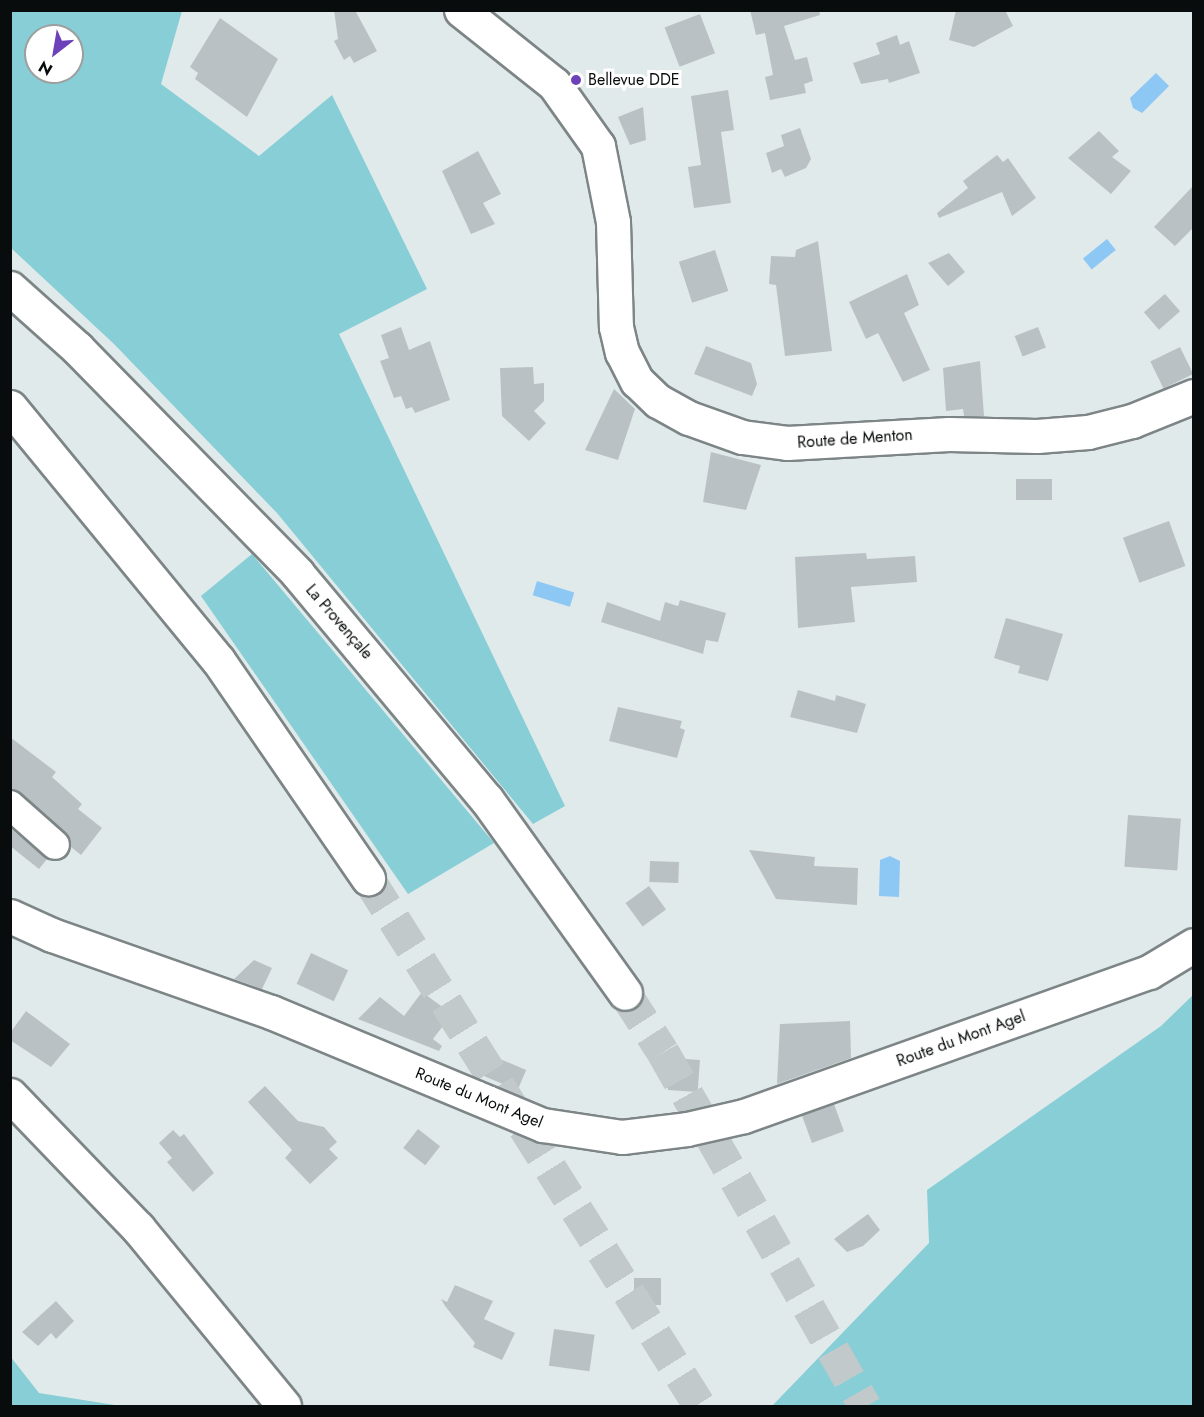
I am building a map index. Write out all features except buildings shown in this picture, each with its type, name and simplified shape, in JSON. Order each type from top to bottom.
[{"type":"main road","name":"Route de Menton","points":[[461,10],[554,84],[598,146],[612,222],[616,327],[622,352],[637,381],[658,401],[689,418],[742,436],[787,443],[948,434],[1037,436],[1088,432],[1121,424],[1194,396]]},
{"type":"main road","name":"La Provençale","points":[[10,288],[77,348],[297,573],[487,800],[625,993]]},
{"type":"main road","points":[[10,407],[218,660],[368,878]]},
{"type":"main road","name":"Route du Mont Agel","points":[[10,916],[52,935],[271,1012],[543,1125],[622,1137],[687,1129],[744,1116],[1149,972],[1194,945]]},
{"type":"main road","points":[[10,1095],[138,1228],[284,1407]]},
{"type":"street","points":[[10,805],[55,845]]},
{"type":"shaded area","points":[[10,11],[182,11],[161,84],[259,156],[332,95],[427,289],[339,334],[565,806],[533,824],[277,513],[114,344],[11,248]]},
{"type":"shaded area","points":[[1156,73],[1169,86],[1142,113],[1133,108],[1130,98]]},
{"type":"shaded area","points":[[1107,239],[1116,250],[1092,269],[1083,259]]},
{"type":"shaded area","points":[[252,554],[494,843],[408,894],[201,596]]},
{"type":"shaded area","points":[[537,581],[574,592],[570,607],[533,595]]},
{"type":"shaded area","points":[[890,856],[900,861],[899,897],[879,896],[880,860]]},
{"type":"shaded area","points":[[1193,995],[1193,1406],[772,1406],[929,1243],[927,1190],[1161,1026]]},
{"type":"shaded area","points":[[10,1356],[39,1393],[121,1406],[11,1406]]},
{"type":"tunnel","points":[[368,878],[700,1406]]},
{"type":"tunnel","points":[[625,993],[663,1052],[865,1406]]},
{"type":"place","name":"Bellevue DDE","points":[[576,80]]}]
